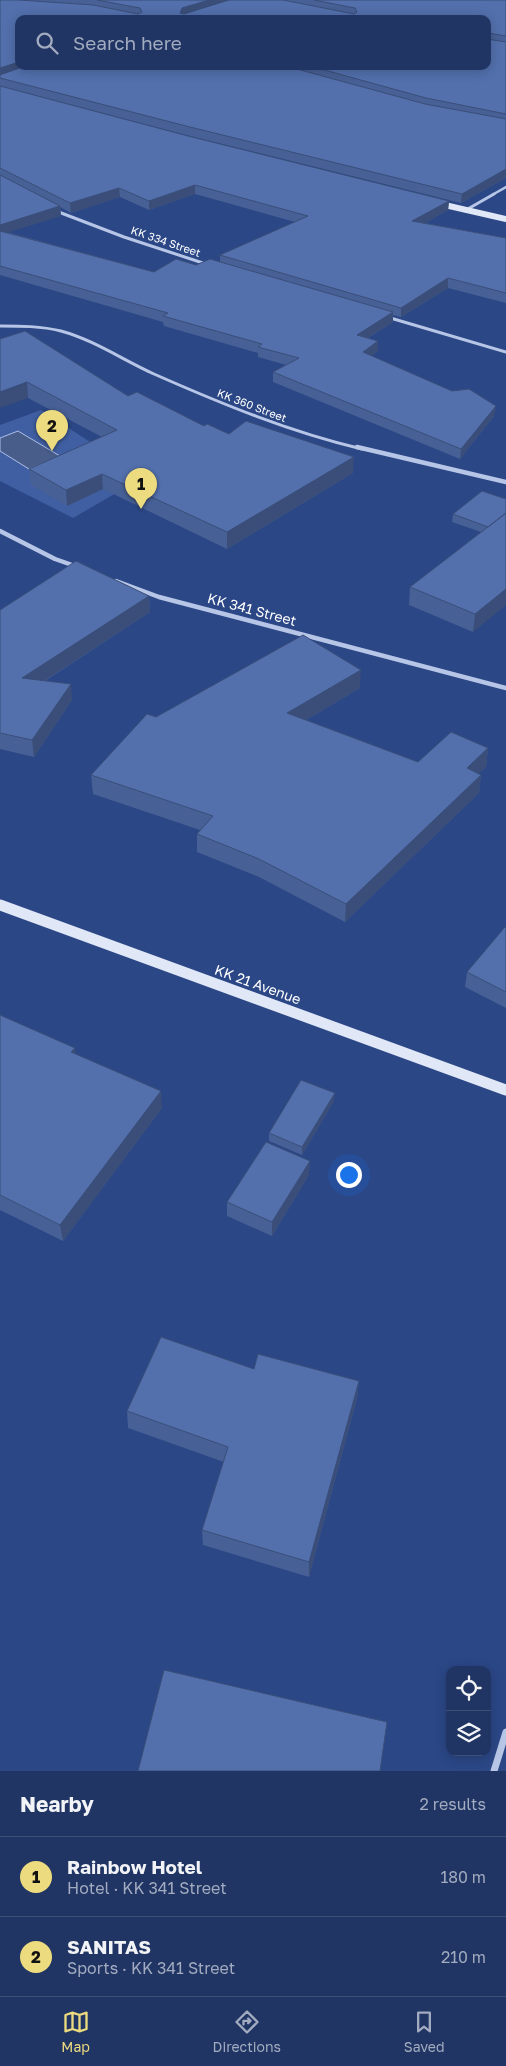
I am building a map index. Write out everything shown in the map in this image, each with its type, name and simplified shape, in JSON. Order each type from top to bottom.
[{"type":"main road","points":[[430,201],[506,219]]},
{"type":"main road","name":"KK 21 Avenue","points":[[0,906],[506,1090]]},
{"type":"street","points":[[466,210],[506,188]]},
{"type":"street","name":"KK 334 Street","points":[[50,208],[124,237],[212,266]]},
{"type":"street","points":[[383,316],[506,352]]},
{"type":"street","name":"KK 360 Street","points":[[0,326],[31,326],[61,331],[85,340],[152,373],[256,417],[329,441],[506,482]]},
{"type":"street","points":[[0,531],[55,559],[81,568]]},
{"type":"street","name":"KK 341 Street","points":[[107,578],[159,597],[506,688]]},
{"type":"street","points":[[494,1771],[506,1732]]},
{"type":"shaded area","points":[[41,410],[144,477],[73,518],[0,481],[0,425]]},
{"type":"shaded area","points":[[18,431],[60,456],[29,469],[0,451],[0,438]]},
{"type":"building","points":[[0,0],[93,5],[138,14],[142,12],[140,8],[97,0],[209,0],[182,8],[180,13],[184,14],[229,0],[283,0],[354,14],[357,12],[355,8],[314,0],[506,0],[506,36],[491,34],[491,15],[15,15],[15,63],[0,68]]},
{"type":"building","points":[[491,40],[506,42],[506,114],[426,98],[324,70],[491,70]]},
{"type":"building","points":[[15,70],[301,70],[425,104],[506,119],[506,169],[462,194],[190,127],[0,78],[0,75]]},
{"type":"building","points":[[0,86],[188,136],[449,201],[412,221],[506,238],[506,293],[448,278],[401,308],[220,255],[308,216],[195,185],[149,201],[119,188],[70,203],[0,168]]},
{"type":"building","points":[[0,175],[60,206],[0,225]]},
{"type":"building","points":[[0,231],[154,272],[176,259],[196,265],[210,259],[393,312],[357,335],[378,341],[363,352],[452,391],[469,389],[496,406],[461,449],[273,372],[299,358],[258,347],[262,344],[163,316],[168,313],[0,266]]},
{"type":"building","points":[[25,331],[128,396],[137,392],[204,426],[207,424],[229,434],[246,421],[354,457],[227,532],[102,474],[66,490],[29,469],[117,430],[27,382],[0,392],[0,339]]},
{"type":"building","points":[[482,491],[506,499],[506,513],[488,527],[453,514]]},
{"type":"building","points":[[506,513],[506,589],[475,614],[410,587]]},
{"type":"building","points":[[76,561],[149,596],[22,678],[71,684],[32,740],[0,733],[0,610]]},
{"type":"building","points":[[303,635],[361,670],[287,713],[418,762],[451,732],[488,748],[467,768],[481,775],[346,904],[259,859],[197,834],[213,816],[91,775],[147,714],[156,717]]},
{"type":"building","points":[[506,928],[506,992],[467,972]]},
{"type":"building","points":[[0,1015],[75,1048],[71,1052],[161,1091],[60,1225],[0,1195]]},
{"type":"building","points":[[301,1080],[335,1093],[302,1147],[269,1133]]},
{"type":"building","points":[[266,1142],[310,1161],[272,1222],[227,1202]]},
{"type":"building","points":[[161,1337],[254,1369],[258,1354],[359,1381],[309,1562],[202,1530],[228,1447],[127,1411]]},
{"type":"building","points":[[164,1670],[387,1722],[380,1771],[138,1771]]},
{"type":"place","name":"SANITAS","points":[[52,451]]},
{"type":"place","name":"Rainbow Hotel","points":[[141,509]]}]
